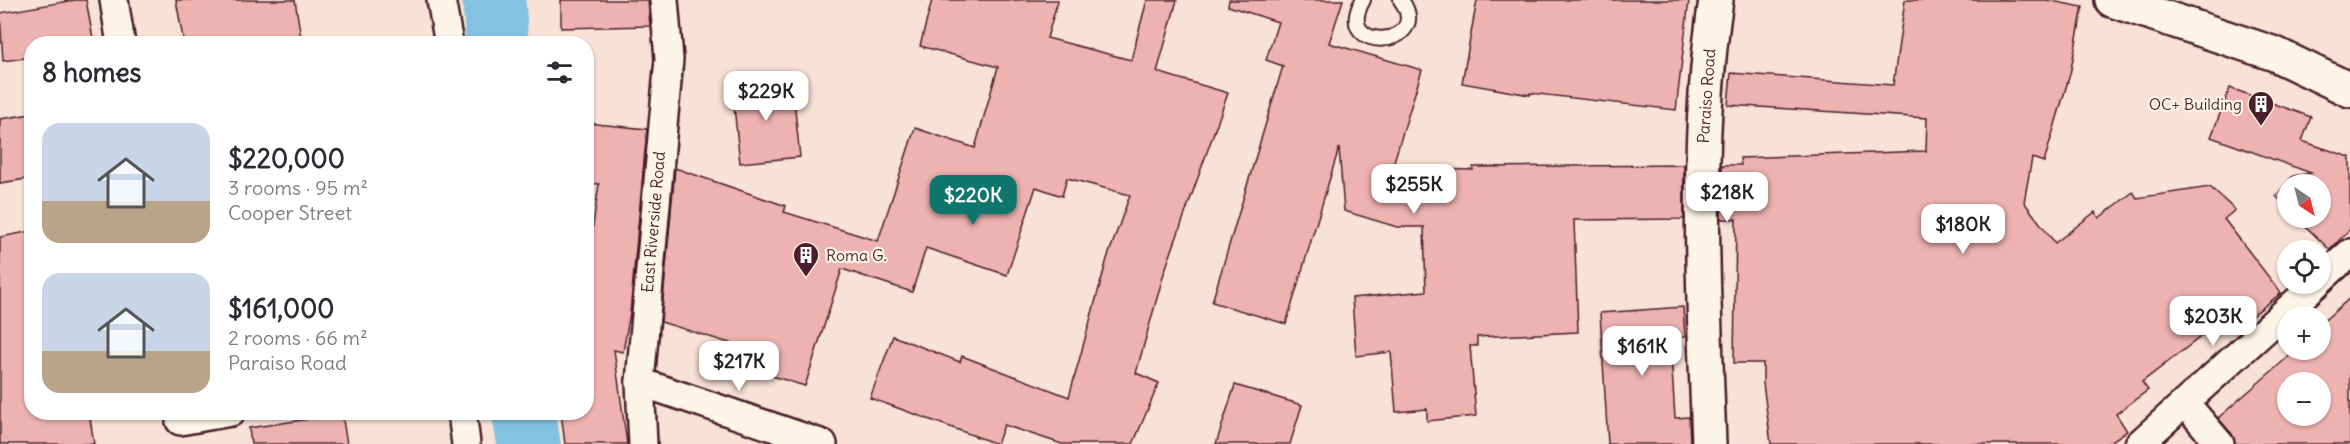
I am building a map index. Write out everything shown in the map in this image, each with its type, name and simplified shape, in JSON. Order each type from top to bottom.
[{"type":"street","points":[[114,0],[120,36]]},
{"type":"street","points":[[441,0],[448,36]]},
{"type":"street","name":"East Riverside Road","points":[[643,444],[640,382],[669,59],[664,0]]},
{"type":"street","name":"Paraiso Road","points":[[1709,444],[1701,179],[1706,65],[1716,0]]},
{"type":"street","points":[[2112,0],[2275,54],[2350,90]]},
{"type":"street","points":[[2331,270],[2350,253]]},
{"type":"street","points":[[2139,444],[2305,294]]},
{"type":"street","points":[[640,382],[823,444]]},
{"type":"street","points":[[2185,403],[2220,444]]},
{"type":"street","points":[[181,426],[202,420]]},
{"type":"street","points":[[463,420],[466,444]]},
{"type":"lane","points":[[1363,0],[1357,15],[1358,23],[1367,36],[1382,41],[1390,39],[1403,28],[1407,12],[1401,0]]},
{"type":"building","points":[[86,0],[93,36],[24,36],[24,58],[3,61],[0,13]]},
{"type":"building","points":[[176,0],[295,0],[301,36],[183,36]]},
{"type":"building","points":[[561,0],[648,0],[650,26],[561,28]]},
{"type":"building","points":[[932,0],[1058,0],[1047,38],[1131,60],[1147,0],[1177,0],[1157,72],[1228,93],[1164,273],[1136,373],[1159,383],[1133,444],[1062,444],[1004,425],[997,444],[870,398],[893,336],[960,362],[962,356],[1069,397],[1107,259],[1130,195],[1067,178],[1062,196],[1036,187],[1007,275],[926,248],[912,292],[842,269],[805,386],[746,368],[752,350],[661,322],[675,168],[786,206],[784,212],[878,241],[915,128],[975,148],[998,67],[920,46]]},
{"type":"building","points":[[1229,0],[1343,0],[1329,43],[1422,70],[1392,168],[1473,170],[1473,167],[1684,165],[1684,219],[1574,220],[1578,332],[1477,337],[1477,346],[1470,346],[1476,416],[1427,421],[1427,409],[1396,412],[1391,352],[1356,356],[1352,298],[1426,291],[1424,227],[1397,227],[1344,211],[1339,148],[1286,324],[1212,302],[1283,66],[1266,60],[1278,22],[1228,6]]},
{"type":"building","points":[[1477,0],[1689,0],[1676,110],[1530,93],[1530,95],[1462,83]]},
{"type":"building","points":[[1905,0],[2046,0],[2083,7],[2070,74],[2044,162],[2032,158],[2024,202],[2055,243],[2095,212],[2099,218],[2133,192],[2137,198],[2210,187],[2235,210],[2224,219],[2277,288],[2277,294],[2280,294],[2238,327],[2229,315],[2142,382],[2148,390],[2116,414],[2127,431],[2107,444],[1771,444],[1763,383],[1763,363],[1734,363],[1736,219],[1721,219],[1722,165],[1741,165],[1740,158],[1926,151],[1927,118],[1728,105],[1731,73],[1893,85]]},
{"type":"building","points":[[792,82],[800,157],[740,163],[732,88]]},
{"type":"building","name":"OC+ Building","points":[[2230,88],[2311,117],[2302,141],[2350,157],[2350,229],[2331,249],[2331,240],[2320,240],[2307,228],[2331,228],[2331,174],[2305,174],[2311,173],[2211,137]]},
{"type":"building","points":[[24,115],[24,179],[0,183],[0,119]]},
{"type":"building","points":[[594,124],[647,129],[630,313],[623,352],[614,350],[627,444],[565,444],[562,420],[594,420],[594,218],[599,184],[594,184]]},
{"type":"building","points":[[24,232],[24,420],[90,420],[94,444],[0,444],[0,237]]},
{"type":"building","points":[[2350,298],[2350,444],[2235,444],[2232,434],[2218,418],[2285,360],[2331,360],[2331,314]]},
{"type":"building","points":[[1683,307],[1685,337],[1670,338],[1675,418],[1689,417],[1690,444],[1608,444],[1600,313]]},
{"type":"building","points":[[1235,385],[1302,405],[1290,444],[1216,444]]},
{"type":"building","points":[[302,420],[343,420],[347,444],[251,444],[249,428]]},
{"type":"waterway","points":[[494,0],[496,36]]},
{"type":"waterway","points":[[524,420],[529,444]]},
{"type":"place","name":"OC+ Building","points":[[2261,127]]},
{"type":"place","name":"Roma G.","points":[[806,278]]}]
